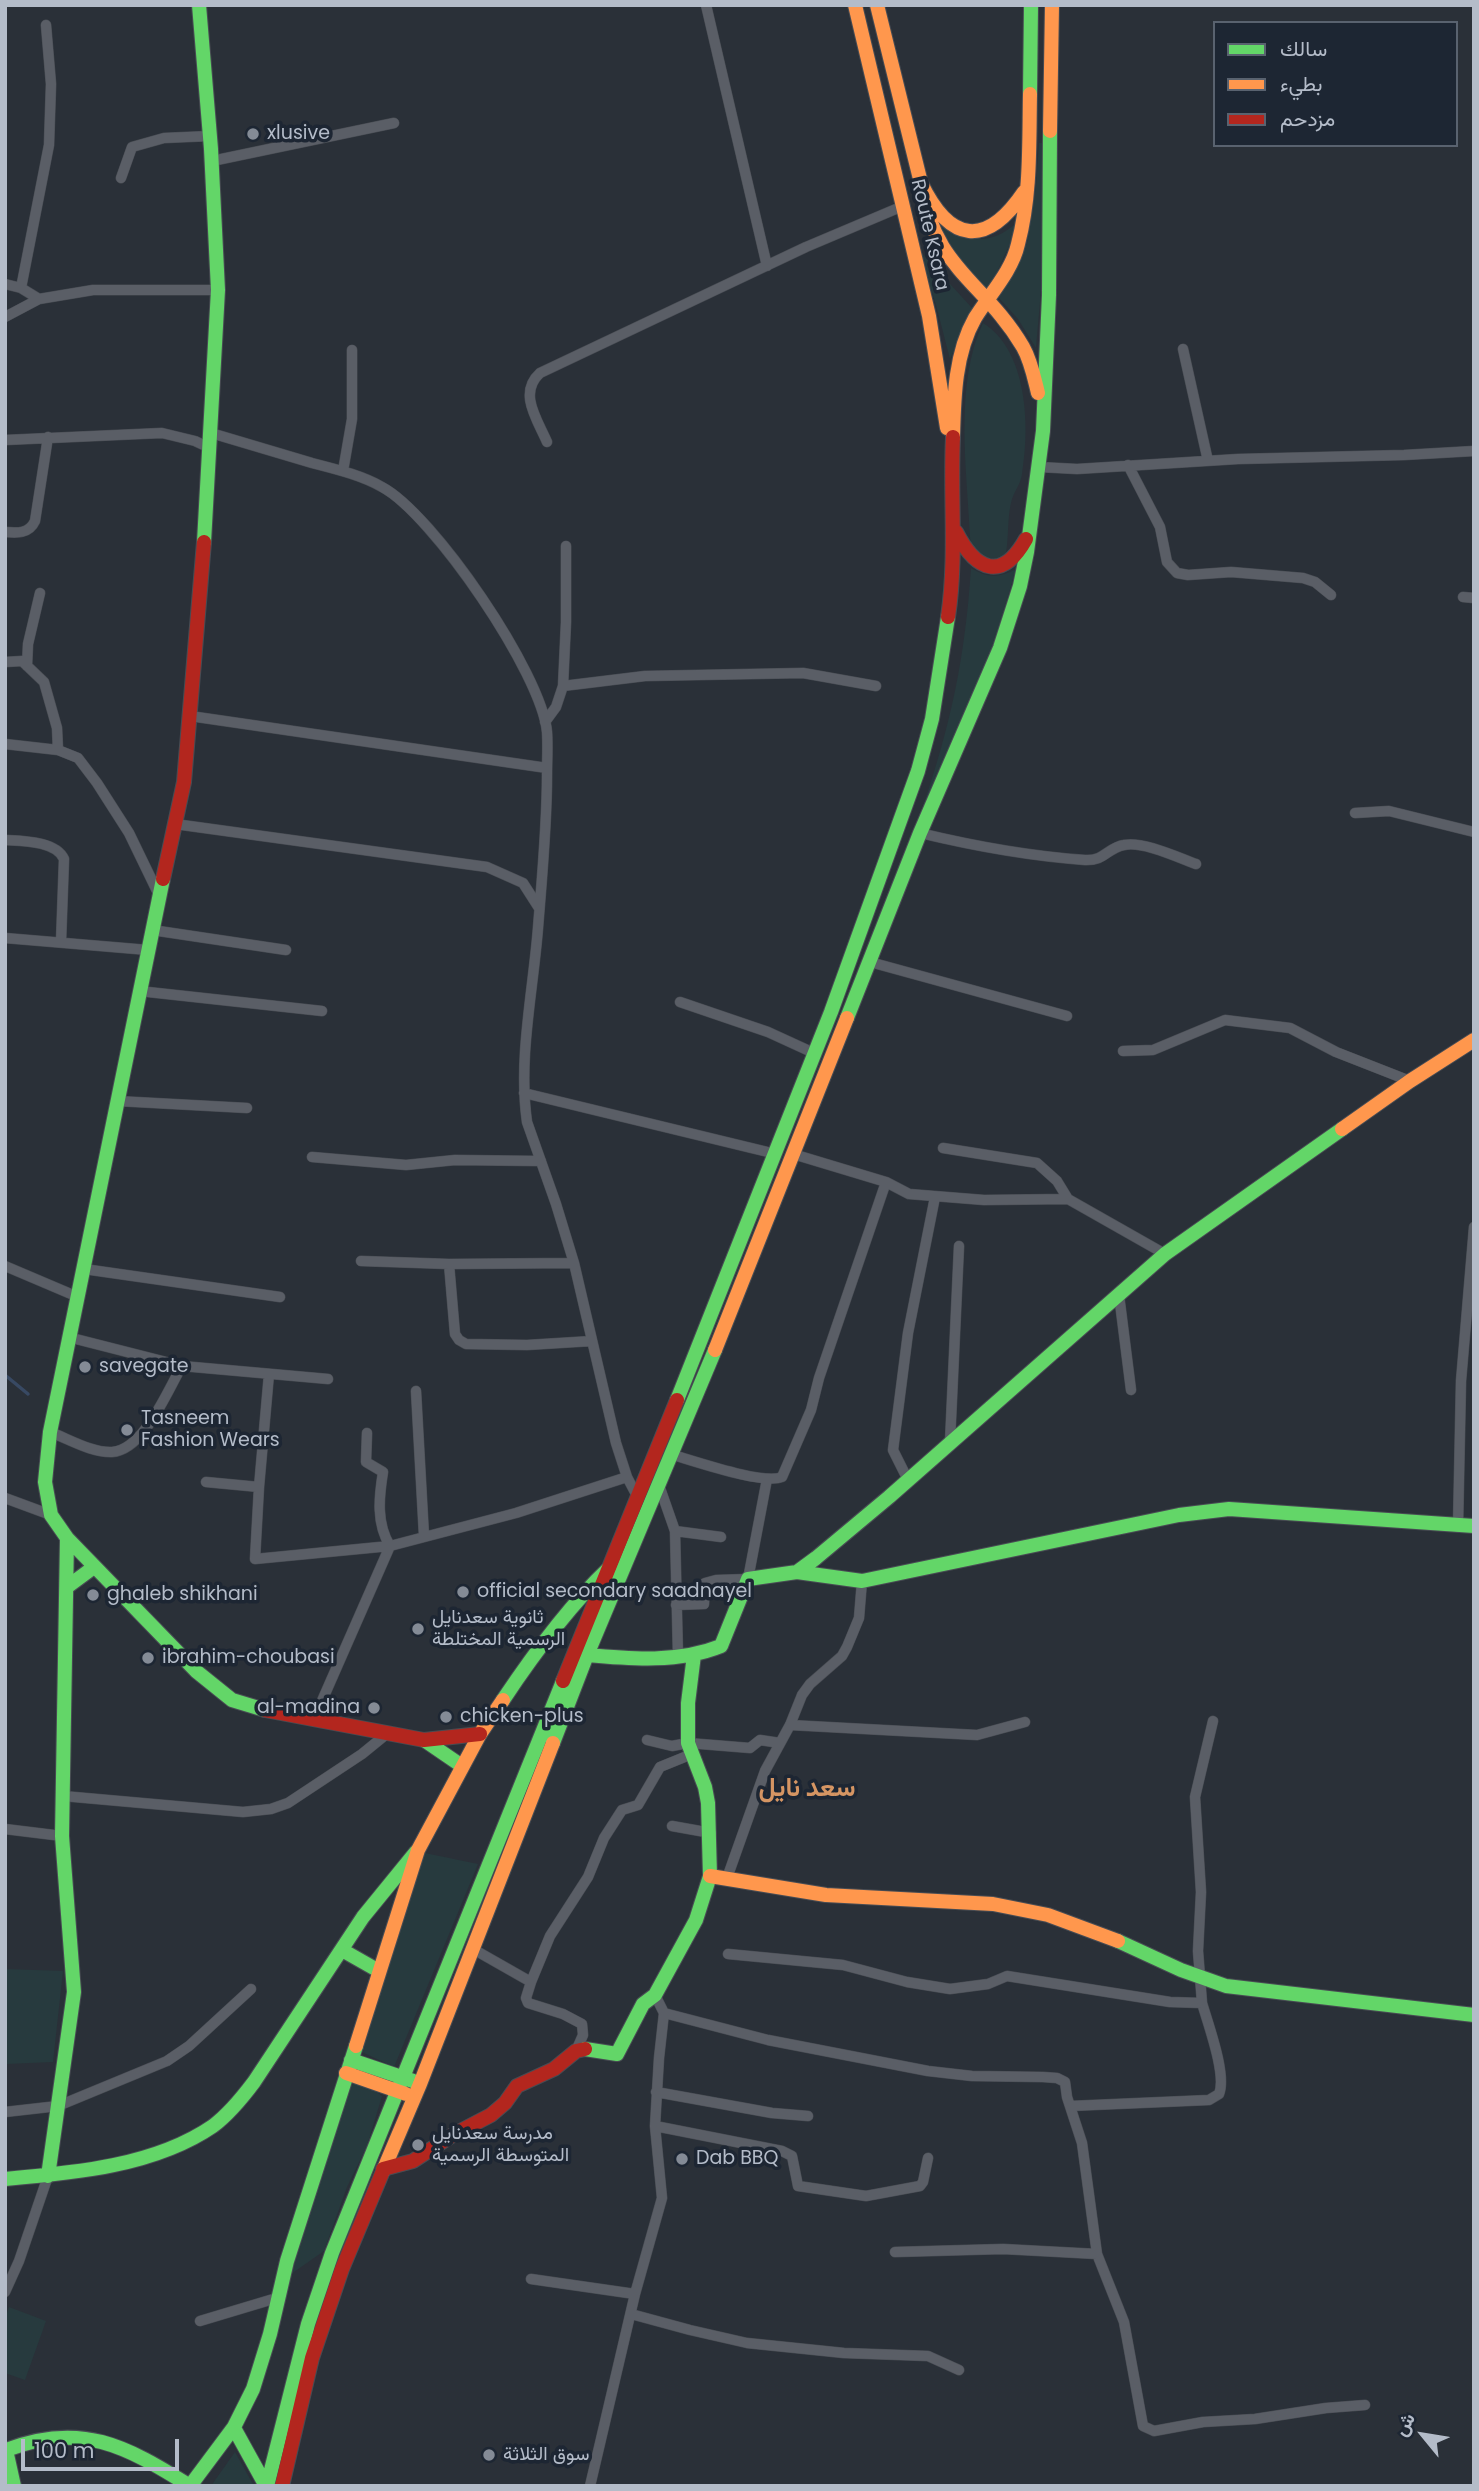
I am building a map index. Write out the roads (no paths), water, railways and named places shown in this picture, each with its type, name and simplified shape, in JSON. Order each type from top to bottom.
[{"type":"main road","points":[[199,5],[212,161],[218,290],[210,448],[184,782],[68,1337],[50,1432],[45,1482],[51,1515],[67,1538],[180,1656],[223,1694],[243,1705],[424,1740],[480,1734]]},
{"type":"main road","name":"Route Ksara","points":[[855,5],[936,348],[946,412],[951,476]]},
{"type":"main road","name":"Route Ksara","points":[[877,5],[921,183],[931,203],[946,220],[962,230],[980,232],[1005,220],[1028,185]]},
{"type":"main road","points":[[266,2486],[315,2302],[347,2215],[612,1565],[816,1054],[918,771],[932,719],[950,604],[954,525],[951,476],[955,383],[959,357],[974,320],[1005,273],[1018,246],[1028,185],[1031,5]]},
{"type":"main road","points":[[282,2486],[312,2358],[342,2269],[417,2091],[587,1655],[673,1455],[920,833],[1000,648],[1020,586],[1043,431],[1049,295],[1052,5]]},
{"type":"main road","points":[[921,183],[923,202],[935,237],[950,260],[1010,325],[1028,356],[1036,384],[1043,431]]},
{"type":"main road","points":[[954,525],[970,558],[981,565],[993,567],[1002,566],[1017,555],[1030,532]]},
{"type":"main road","points":[[797,1572],[852,1529],[1165,1254],[1410,1081],[1474,1040]]},
{"type":"main road","points":[[587,1655],[633,1659],[694,1655],[718,1649],[723,1644],[748,1579],[797,1572],[862,1581],[1210,1510],[1245,1509],[1474,1527]]},
{"type":"main road","points":[[48,2176],[74,1992],[62,1836],[67,1538]]},
{"type":"main road","points":[[14,2486],[6,2450],[32,2439],[78,2435],[120,2447],[155,2464],[190,2486],[234,2428],[246,2407],[258,2375],[287,2261],[418,1850],[480,1734],[525,1667],[594,1581],[612,1565]]},
{"type":"main road","points":[[67,1587],[94,1567]]},
{"type":"main road","points":[[383,2169],[413,2161],[451,2136],[491,2115],[505,2103],[517,2086],[554,2069],[576,2051],[588,2048],[617,2054],[643,2004],[655,1995],[696,1920],[710,1876],[711,1833],[705,1787],[690,1749],[688,1703],[694,1655]]},
{"type":"main road","points":[[424,1740],[462,1766]]},
{"type":"main road","points":[[5,2179],[48,2176],[98,2167],[148,2154],[193,2138],[214,2125],[237,2105],[379,1893],[418,1850]]},
{"type":"main road","points":[[710,1876],[823,1895],[953,1899],[1028,1910],[1082,1926],[1201,1979],[1244,1989],[1474,2015]]},
{"type":"main road","points":[[342,1950],[379,1971]]},
{"type":"main road","points":[[349,2066],[417,2091]]},
{"type":"main road","points":[[234,2428],[266,2486]]},
{"type":"street","points":[[706,5],[767,266]]},
{"type":"street","points":[[21,288],[49,145],[51,84],[46,25]]},
{"type":"street","points":[[212,161],[394,123]]},
{"type":"street","points":[[121,178],[132,147],[164,138],[210,136]]},
{"type":"street","points":[[547,442],[529,395],[531,383],[540,373],[767,266],[903,206]]},
{"type":"street","points":[[5,284],[21,288],[39,299]]},
{"type":"street","points":[[5,317],[39,299],[93,290],[218,290]]},
{"type":"street","points":[[1183,349],[1208,461]]},
{"type":"street","points":[[343,471],[352,419],[352,350]]},
{"type":"street","points":[[5,440],[162,433],[195,441],[210,448]]},
{"type":"street","points":[[211,433],[343,471],[380,485],[400,498],[466,576],[507,638],[543,707],[547,768],[540,908],[525,1054],[524,1093],[527,1122],[574,1263],[616,1443],[627,1477],[638,1499]]},
{"type":"street","points":[[5,532],[23,532],[32,526],[48,437]]},
{"type":"street","points":[[1039,467],[1077,469],[1474,451]]},
{"type":"street","points":[[1128,465],[1160,527],[1167,562],[1177,573],[1188,575],[1231,572],[1303,578],[1315,582],[1331,596]]},
{"type":"street","points":[[545,722],[556,707],[563,686],[566,546]]},
{"type":"street","points":[[27,666],[28,644],[40,593]]},
{"type":"street","points":[[5,662],[22,661],[44,682],[57,728],[58,750]]},
{"type":"street","points":[[563,686],[645,676],[803,673],[876,686]]},
{"type":"street","points":[[190,716],[547,768]]},
{"type":"street","points":[[5,744],[58,750],[78,758],[97,783],[128,834],[159,895]]},
{"type":"street","points":[[1355,813],[1389,811],[1474,832]]},
{"type":"street","points":[[175,824],[487,867],[523,883],[529,888],[540,908]]},
{"type":"street","points":[[920,833],[1035,855],[1087,860],[1101,858],[1126,844],[1163,852],[1196,864]]},
{"type":"street","points":[[5,840],[45,845],[62,854],[64,871],[61,942]]},
{"type":"street","points":[[152,930],[286,950]]},
{"type":"street","points":[[5,938],[148,950]]},
{"type":"street","points":[[870,962],[1067,1016]]},
{"type":"street","points":[[139,991],[322,1011]]},
{"type":"street","points":[[680,1002],[768,1032],[831,1061]]},
{"type":"street","points":[[1123,1051],[1153,1050],[1225,1020],[1290,1028],[1336,1052],[1410,1081]]},
{"type":"street","points":[[524,1093],[776,1154]]},
{"type":"street","points":[[117,1101],[247,1108]]},
{"type":"street","points":[[943,1148],[1037,1163],[1057,1181],[1068,1199]]},
{"type":"street","points":[[793,1154],[886,1182],[909,1194],[935,1197],[1068,1199],[1165,1254]]},
{"type":"street","points":[[312,1157],[406,1165],[455,1160],[541,1161]]},
{"type":"street","points":[[673,1455],[732,1472],[767,1479],[782,1477],[811,1410],[819,1378],[886,1182]]},
{"type":"street","points":[[908,1480],[893,1450],[908,1333],[935,1197]]},
{"type":"street","points":[[1458,1527],[1461,1381],[1474,1227]]},
{"type":"street","points":[[950,1442],[958,1246]]},
{"type":"street","points":[[361,1261],[449,1264],[574,1263]]},
{"type":"street","points":[[449,1264],[455,1334],[462,1342],[527,1345],[592,1341]]},
{"type":"street","points":[[5,1266],[78,1297]]},
{"type":"street","points":[[84,1269],[280,1297]]},
{"type":"street","points":[[1119,1295],[1131,1390]]},
{"type":"street","points":[[68,1337],[182,1366],[328,1379]]},
{"type":"street","points":[[50,1432],[110,1452],[130,1447],[141,1436],[182,1366]]},
{"type":"street","points":[[269,1374],[255,1559],[390,1546],[516,1513],[627,1477]]},
{"type":"street","points":[[416,1391],[424,1536]]},
{"type":"street","points":[[367,1433],[366,1462],[383,1472],[379,1503],[384,1536],[390,1546]]},
{"type":"street","points":[[676,1605],[704,1604],[705,1583],[748,1579],[767,1479]]},
{"type":"street","points":[[206,1482],[259,1487]]},
{"type":"street","points":[[656,1493],[675,1531],[678,1656]]},
{"type":"street","points":[[5,1498],[51,1515]]},
{"type":"street","points":[[675,1531],[721,1537]]},
{"type":"street","points":[[314,1719],[390,1546]]},
{"type":"street","points":[[727,1878],[772,1756],[790,1725],[802,1695],[810,1684],[842,1656],[859,1618],[862,1581]]},
{"type":"street","points":[[1070,2106],[1215,2098],[1222,2089],[1202,2003],[1198,1951],[1201,1892],[1195,1797],[1213,1721]]},
{"type":"street","points":[[790,1725],[977,1735],[1025,1722]]},
{"type":"street","points":[[63,1796],[243,1812],[271,1809],[301,1795],[389,1732]]},
{"type":"street","points":[[647,1740],[690,1749],[750,1748],[760,1740],[780,1743]]},
{"type":"street","points":[[576,2051],[583,2035],[582,2024],[563,2014],[528,2003],[526,1998],[531,1982],[550,1936],[588,1877],[604,1838],[622,1810],[638,1805],[660,1767],[690,1749]]},
{"type":"street","points":[[672,1826],[711,1833]]},
{"type":"street","points":[[5,1829],[62,1836]]},
{"type":"street","points":[[473,1949],[531,1982]]},
{"type":"street","points":[[728,1954],[844,1965],[907,1982],[950,1989],[988,1984],[1007,1976],[1170,2002],[1202,2003]]},
{"type":"street","points":[[5,2112],[58,2106],[167,2061],[189,2046],[251,1989]]},
{"type":"street","points":[[590,2486],[635,2294],[662,2198],[655,2126],[664,2013],[655,1995]]},
{"type":"street","points":[[664,2013],[758,2038],[928,2071],[972,2076],[1057,2078],[1065,2082],[1082,2143],[1097,2254],[1125,2322],[1146,2428],[1154,2431],[1203,2422],[1255,2419],[1365,2405]]},
{"type":"street","points":[[656,2092],[772,2113],[808,2116]]},
{"type":"street","points":[[655,2126],[782,2151],[792,2155],[797,2186],[858,2196],[920,2186],[928,2158]]},
{"type":"street","points":[[5,2292],[19,2261],[48,2176]]},
{"type":"street","points":[[895,2252],[1003,2249],[1097,2254]]},
{"type":"street","points":[[531,2279],[635,2294]]},
{"type":"street","points":[[200,2321],[280,2297]]},
{"type":"street","points":[[631,2314],[747,2343],[832,2352],[928,2356],[959,2370]]},
{"type":"waterway","points":[[5,1375],[28,1394]]},
{"type":"place","name":"xlusive","points":[[253,134]]},
{"type":"place","name":"savegate","points":[[85,1367]]},
{"type":"place","name":"Tasneem Fashion Wears","points":[[127,1430]]},
{"type":"place","name":"official secondary saadnayel","points":[[463,1592]]},
{"type":"place","name":"ghaleb shikhani","points":[[93,1595]]},
{"type":"place","name":"ثانوية سعدنايل الرسمية المختلطة","points":[[418,1629]]},
{"type":"place","name":"ibrahim-choubasi","points":[[148,1658]]},
{"type":"place","name":"al-madina","points":[[374,1708]]},
{"type":"place","name":"chicken-plus","points":[[446,1717]]},
{"type":"place","name":"مدرسة سعدنايل المتوسطة الرسمية","points":[[418,2145]]},
{"type":"place","name":"Dab BBQ","points":[[682,2159]]},
{"type":"place","name":"سوق الثلاثة","points":[[489,2455]]},
{"type":"district","name":"سعد نايل","points":[[807,1789]]}]
